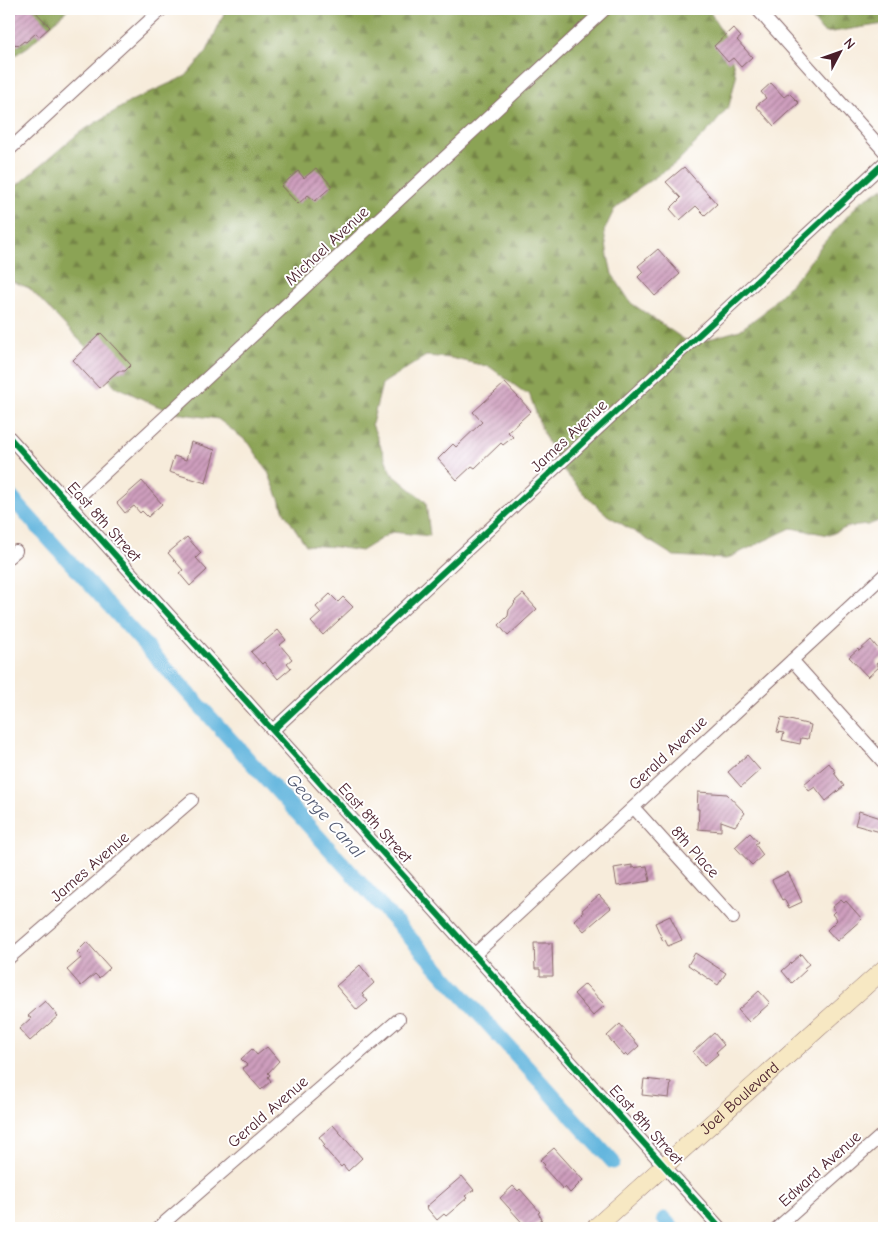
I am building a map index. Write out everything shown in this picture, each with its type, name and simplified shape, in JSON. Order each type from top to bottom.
[{"type":"main road","name":"Joel Boulevard","points":[[595,1228],[884,970]]},
{"type":"street","points":[[9,150],[162,9]]},
{"type":"street","name":"Michael Avenue","points":[[70,505],[605,9]]},
{"type":"street","points":[[756,9],[884,151]]},
{"type":"street","name":"James Avenue","points":[[273,730],[884,163]]},
{"type":"street","name":"East 8th Street","points":[[9,437],[720,1228]]},
{"type":"street","name":"Gerald Avenue","points":[[474,955],[884,575]]},
{"type":"street","points":[[792,660],[884,762]]},
{"type":"street","name":"James Avenue","points":[[9,958],[192,800]]},
{"type":"street","name":"8th Place","points":[[634,808],[733,918]]},
{"type":"street","name":"Gerald Avenue","points":[[158,1228],[399,1019]]},
{"type":"street","name":"Edward Avenue","points":[[777,1228],[884,1133]]},
{"type":"green space","points":[[9,9],[68,9],[29,46],[9,59]]},
{"type":"green space","points":[[226,9],[708,9],[729,46],[736,77],[729,106],[712,127],[676,163],[639,188],[614,210],[604,231],[612,274],[631,303],[685,340],[706,340],[740,330],[763,313],[803,271],[821,246],[860,202],[884,187],[884,519],[868,525],[848,527],[829,535],[791,528],[726,559],[674,556],[607,515],[584,494],[559,465],[542,430],[529,393],[525,393],[490,367],[451,358],[426,356],[382,384],[372,424],[391,473],[426,502],[430,536],[392,532],[361,551],[306,545],[285,514],[268,472],[249,443],[218,419],[183,414],[157,406],[115,386],[86,353],[87,348],[29,288],[9,280],[9,192],[79,133],[133,100],[186,76],[207,51]]},
{"type":"green space","points":[[805,9],[884,9],[884,24],[826,33],[822,31]]},
{"type":"building","points":[[9,9],[33,9],[50,27],[39,37],[36,33],[26,42],[24,41],[18,46],[15,45],[9,38]]},
{"type":"building","points":[[733,28],[741,37],[737,40],[752,57],[741,67],[733,58],[728,62],[714,46]]},
{"type":"building","points":[[771,83],[784,97],[789,93],[799,103],[774,126],[756,106],[766,98],[761,92]]},
{"type":"building","points":[[684,167],[717,204],[705,215],[696,206],[680,220],[670,209],[681,198],[666,182]]},
{"type":"building","points":[[316,168],[332,186],[315,201],[308,195],[298,204],[281,186],[298,171],[304,178]]},
{"type":"building","points":[[658,249],[680,274],[655,296],[638,277],[643,272],[638,266]]},
{"type":"building","points":[[101,333],[131,365],[125,371],[118,371],[99,388],[73,360]]},
{"type":"building","points":[[505,383],[531,411],[508,432],[513,437],[503,445],[501,443],[475,468],[472,466],[457,480],[438,459],[453,444],[456,447],[482,422],[473,412]]},
{"type":"building","points":[[191,442],[215,450],[206,483],[169,472],[174,456],[186,460]]},
{"type":"building","points":[[142,481],[162,504],[148,517],[142,511],[140,513],[134,506],[125,513],[117,503]]},
{"type":"building","points":[[187,537],[201,553],[196,558],[207,570],[190,586],[179,573],[183,570],[168,553]]},
{"type":"building","points":[[330,594],[338,602],[343,597],[353,607],[323,635],[311,622],[321,613],[316,607]]},
{"type":"building","points":[[523,594],[537,609],[508,636],[499,625],[508,616],[514,602]]},
{"type":"building","points":[[278,630],[286,640],[280,645],[292,659],[287,663],[291,668],[278,679],[264,662],[262,664],[251,652]]},
{"type":"building","points":[[871,640],[884,656],[876,663],[879,667],[868,677],[849,657]]},
{"type":"building","points":[[781,718],[811,725],[808,739],[801,738],[800,744],[782,740],[784,733],[777,732]]},
{"type":"building","points":[[747,755],[760,770],[741,787],[728,772]]},
{"type":"building","points":[[829,763],[844,786],[826,801],[815,787],[809,791],[804,784]]},
{"type":"building","points":[[698,792],[727,794],[745,813],[735,826],[721,821],[721,831],[698,829]]},
{"type":"building","points":[[859,811],[884,819],[884,833],[855,825]]},
{"type":"building","points":[[750,833],[758,842],[755,844],[763,855],[752,865],[735,847]]},
{"type":"building","points":[[632,865],[632,868],[647,866],[650,881],[617,886],[614,868]]},
{"type":"building","points":[[788,872],[802,902],[789,908],[784,899],[782,900],[772,880]]},
{"type":"building","points":[[599,895],[611,908],[584,931],[574,920]]},
{"type":"building","points":[[841,900],[844,903],[846,901],[862,919],[837,941],[827,930],[837,920],[832,914],[835,911],[832,907]]},
{"type":"building","points":[[670,916],[682,940],[668,946],[665,940],[663,941],[655,923]]},
{"type":"building","points":[[87,942],[110,968],[99,978],[95,974],[81,986],[67,970],[82,957],[77,952]]},
{"type":"building","points":[[534,943],[552,943],[553,976],[540,976],[540,969],[535,969]]},
{"type":"building","points":[[695,953],[726,973],[718,985],[688,965]]},
{"type":"building","points":[[801,954],[809,964],[804,968],[806,970],[792,983],[782,971]]},
{"type":"building","points":[[360,965],[374,983],[362,994],[368,1001],[357,1010],[336,986]]},
{"type":"building","points":[[585,984],[605,1005],[593,1016],[574,994]]},
{"type":"building","points":[[759,991],[770,1003],[749,1022],[738,1010]]},
{"type":"building","points":[[45,1001],[58,1016],[30,1041],[19,1029],[31,1018],[28,1016]]},
{"type":"building","points":[[620,1024],[639,1046],[628,1056],[626,1054],[624,1056],[607,1036]]},
{"type":"building","points":[[714,1033],[724,1045],[716,1052],[718,1054],[704,1066],[693,1052]]},
{"type":"building","points":[[267,1047],[279,1061],[268,1073],[271,1081],[261,1090],[242,1068],[247,1065],[241,1059],[252,1049],[257,1055]]},
{"type":"building","points":[[644,1079],[671,1082],[669,1098],[642,1095]]},
{"type":"building","points":[[333,1125],[362,1158],[348,1171],[343,1165],[341,1167],[323,1147],[325,1145],[319,1137]]},
{"type":"building","points":[[554,1148],[583,1180],[570,1193],[565,1187],[563,1189],[543,1167],[545,1165],[540,1160]]},
{"type":"building","points":[[462,1176],[474,1190],[465,1196],[467,1198],[446,1216],[444,1214],[437,1220],[426,1207]]},
{"type":"building","points":[[513,1186],[518,1191],[520,1189],[540,1212],[538,1213],[542,1219],[531,1228],[527,1228],[500,1198]]},
{"type":"waterway","name":"George Canal","points":[[9,495],[613,1162]]},
{"type":"waterway","points":[[664,1219],[672,1228]]},
{"type":"cycle path","points":[[273,730],[884,163]]},
{"type":"cycle path","points":[[9,437],[720,1228]]}]
